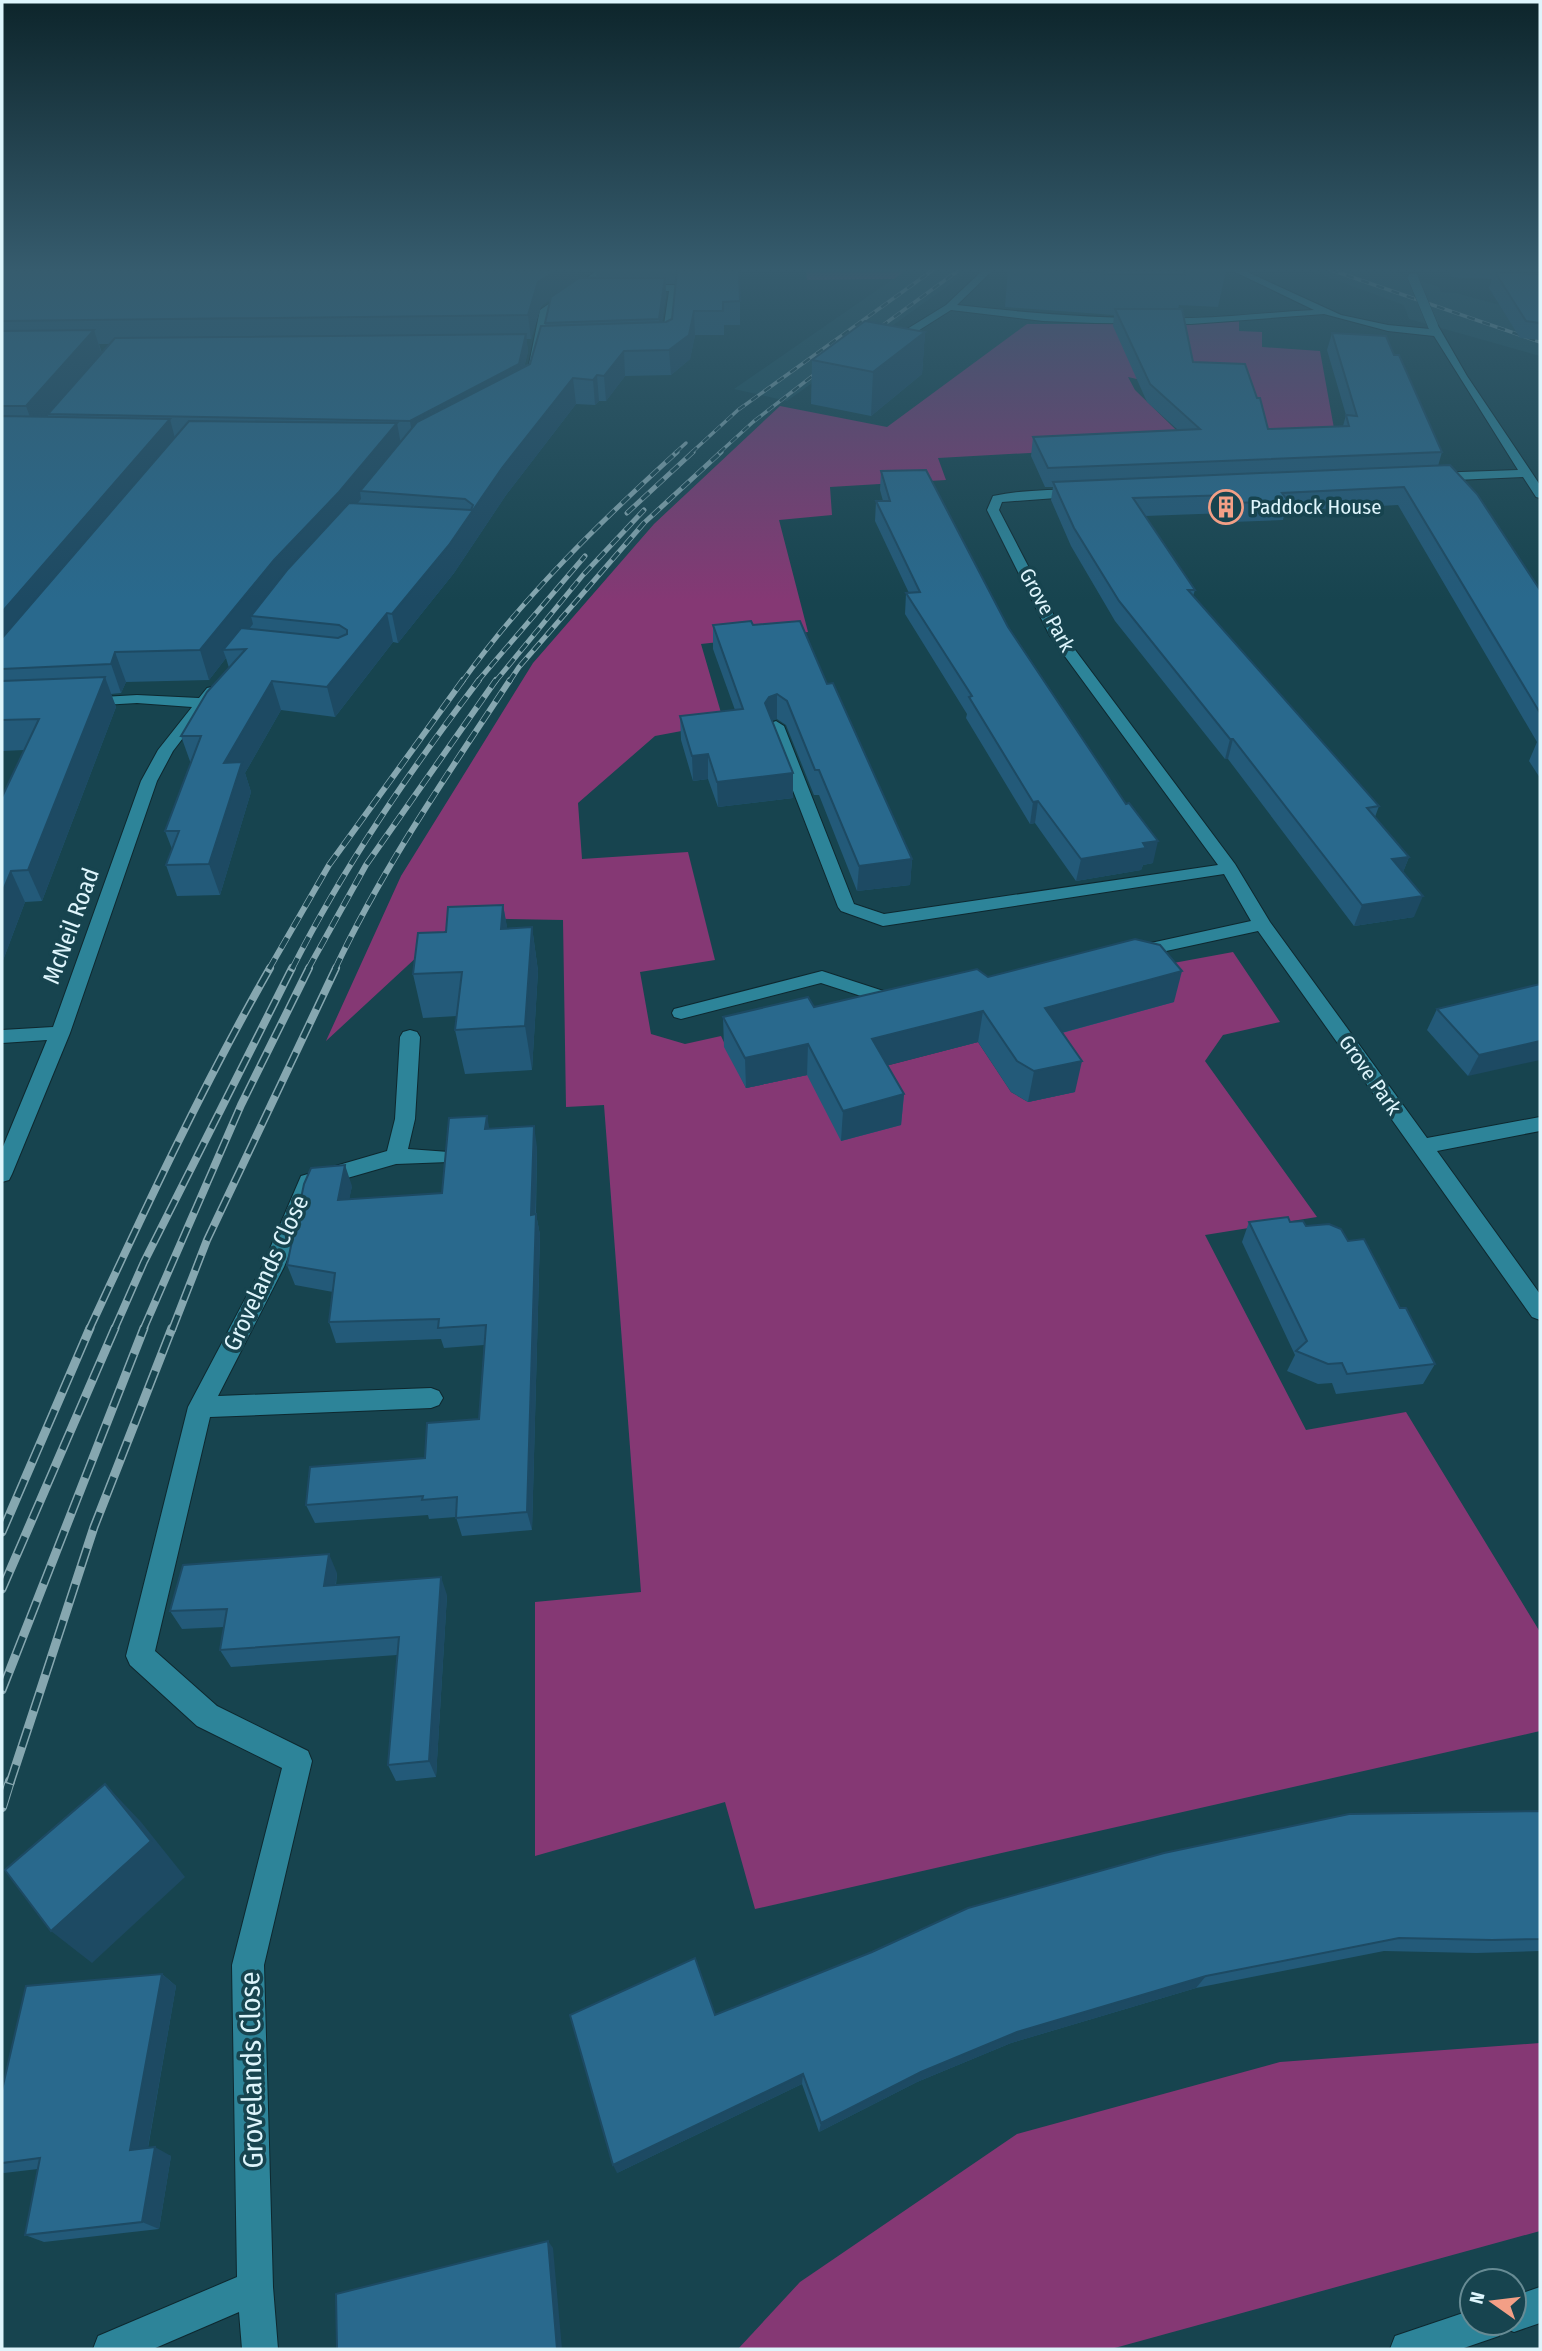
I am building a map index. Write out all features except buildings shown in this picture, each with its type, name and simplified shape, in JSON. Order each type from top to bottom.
[{"type":"street","points":[[519,390],[528,386],[530,380]]},
{"type":"street","points":[[1467,380],[1540,494]]},
{"type":"street","points":[[1416,478],[1525,473]]},
{"type":"street","name":"Grove Park","points":[[1095,492],[1007,497],[997,499],[993,510],[1058,636],[1229,868],[1262,924],[1540,1311]]},
{"type":"street","name":"McNeil Road","points":[[2,1174],[60,1032],[149,781],[166,750],[219,682]]},
{"type":"street","points":[[69,702],[137,699],[202,703]]},
{"type":"street","points":[[776,726],[847,907],[883,919],[1229,868]]},
{"type":"street","points":[[1114,956],[1262,924]]},
{"type":"street","points":[[681,1013],[822,977],[898,1003],[912,1000]]},
{"type":"street","points":[[2,1036],[60,1032]]},
{"type":"street","points":[[396,1156],[405,1119],[410,1037]]},
{"type":"street","points":[[1420,1147],[1540,1124]]},
{"type":"street","name":"Grovelands Close","points":[[260,2349],[255,2287],[248,1965],[298,1761],[207,1716],[140,1656],[200,1407],[272,1267],[308,1182],[396,1156],[442,1157]]},
{"type":"street","points":[[200,1407],[431,1398]]},
{"type":"street","points":[[111,2349],[255,2287]]},
{"type":"street","points":[[1408,2349],[1458,2332]]},
{"type":"shaded area","points":[[747,380],[817,380],[787,401],[734,389]]},
{"type":"shaded area","points":[[951,380],[1129,380],[1135,390],[1207,460],[1136,447],[938,458],[946,480],[830,487],[832,515],[779,520],[808,632],[701,644],[724,723],[655,736],[578,803],[582,859],[688,852],[715,960],[640,972],[651,1034],[685,1044],[721,1036],[746,1088],[807,1075],[870,1070],[978,1042],[1011,1092],[1028,1102],[1074,1092],[1039,1039],[1141,969],[1233,952],[1280,1022],[1223,1035],[1205,1061],[1317,1217],[1205,1235],[1306,1430],[1406,1412],[1540,1632],[1540,1731],[755,1909],[725,1802],[535,1856],[535,1602],[641,1592],[604,1105],[566,1107],[563,920],[459,918],[326,1041],[401,876],[533,663],[654,524],[780,406],[887,427]]},
{"type":"shaded area","points":[[1140,380],[1325,380],[1337,445],[1263,450],[1180,389]]},
{"type":"shaded area","points":[[1540,2043],[1540,2231],[1111,2349],[738,2349],[800,2282],[1017,2134],[1280,2062]]},
{"type":"railway","points":[[691,453],[738,410],[780,380]]},
{"type":"railway","points":[[719,453],[753,422],[808,380]]},
{"type":"railway","points":[[675,453],[686,443]]},
{"type":"railway","points":[[462,682],[511,620],[563,561],[677,452]]},
{"type":"railway","points":[[627,513],[693,452]]},
{"type":"railway","points":[[509,682],[644,523],[721,452]]},
{"type":"railway","points":[[495,682],[583,575],[644,510]]},
{"type":"railway","points":[[477,682],[585,556]]},
{"type":"railway","points":[[269,969],[329,865],[463,680]]},
{"type":"railway","points":[[292,969],[333,893],[379,820],[479,680]]},
{"type":"railway","points":[[308,969],[366,865],[496,680]]},
{"type":"railway","points":[[335,969],[395,858],[510,680]]},
{"type":"railway","points":[[89,1330],[198,1102],[270,968]]},
{"type":"railway","points":[[114,1330],[144,1262],[292,968]]},
{"type":"railway","points":[[143,1330],[241,1105],[309,968]]},
{"type":"railway","points":[[172,1330],[207,1240],[336,968]]},
{"type":"railway","points":[[2,1532],[90,1328]]},
{"type":"railway","points":[[2,1589],[115,1328]]},
{"type":"railway","points":[[2,1690],[144,1328]]},
{"type":"railway","points":[[10,1783],[94,1527],[172,1328]]},
{"type":"railway","points":[[2,1807],[10,1781]]},
{"type":"place","name":"Paddock House","points":[[1226,507]]}]
